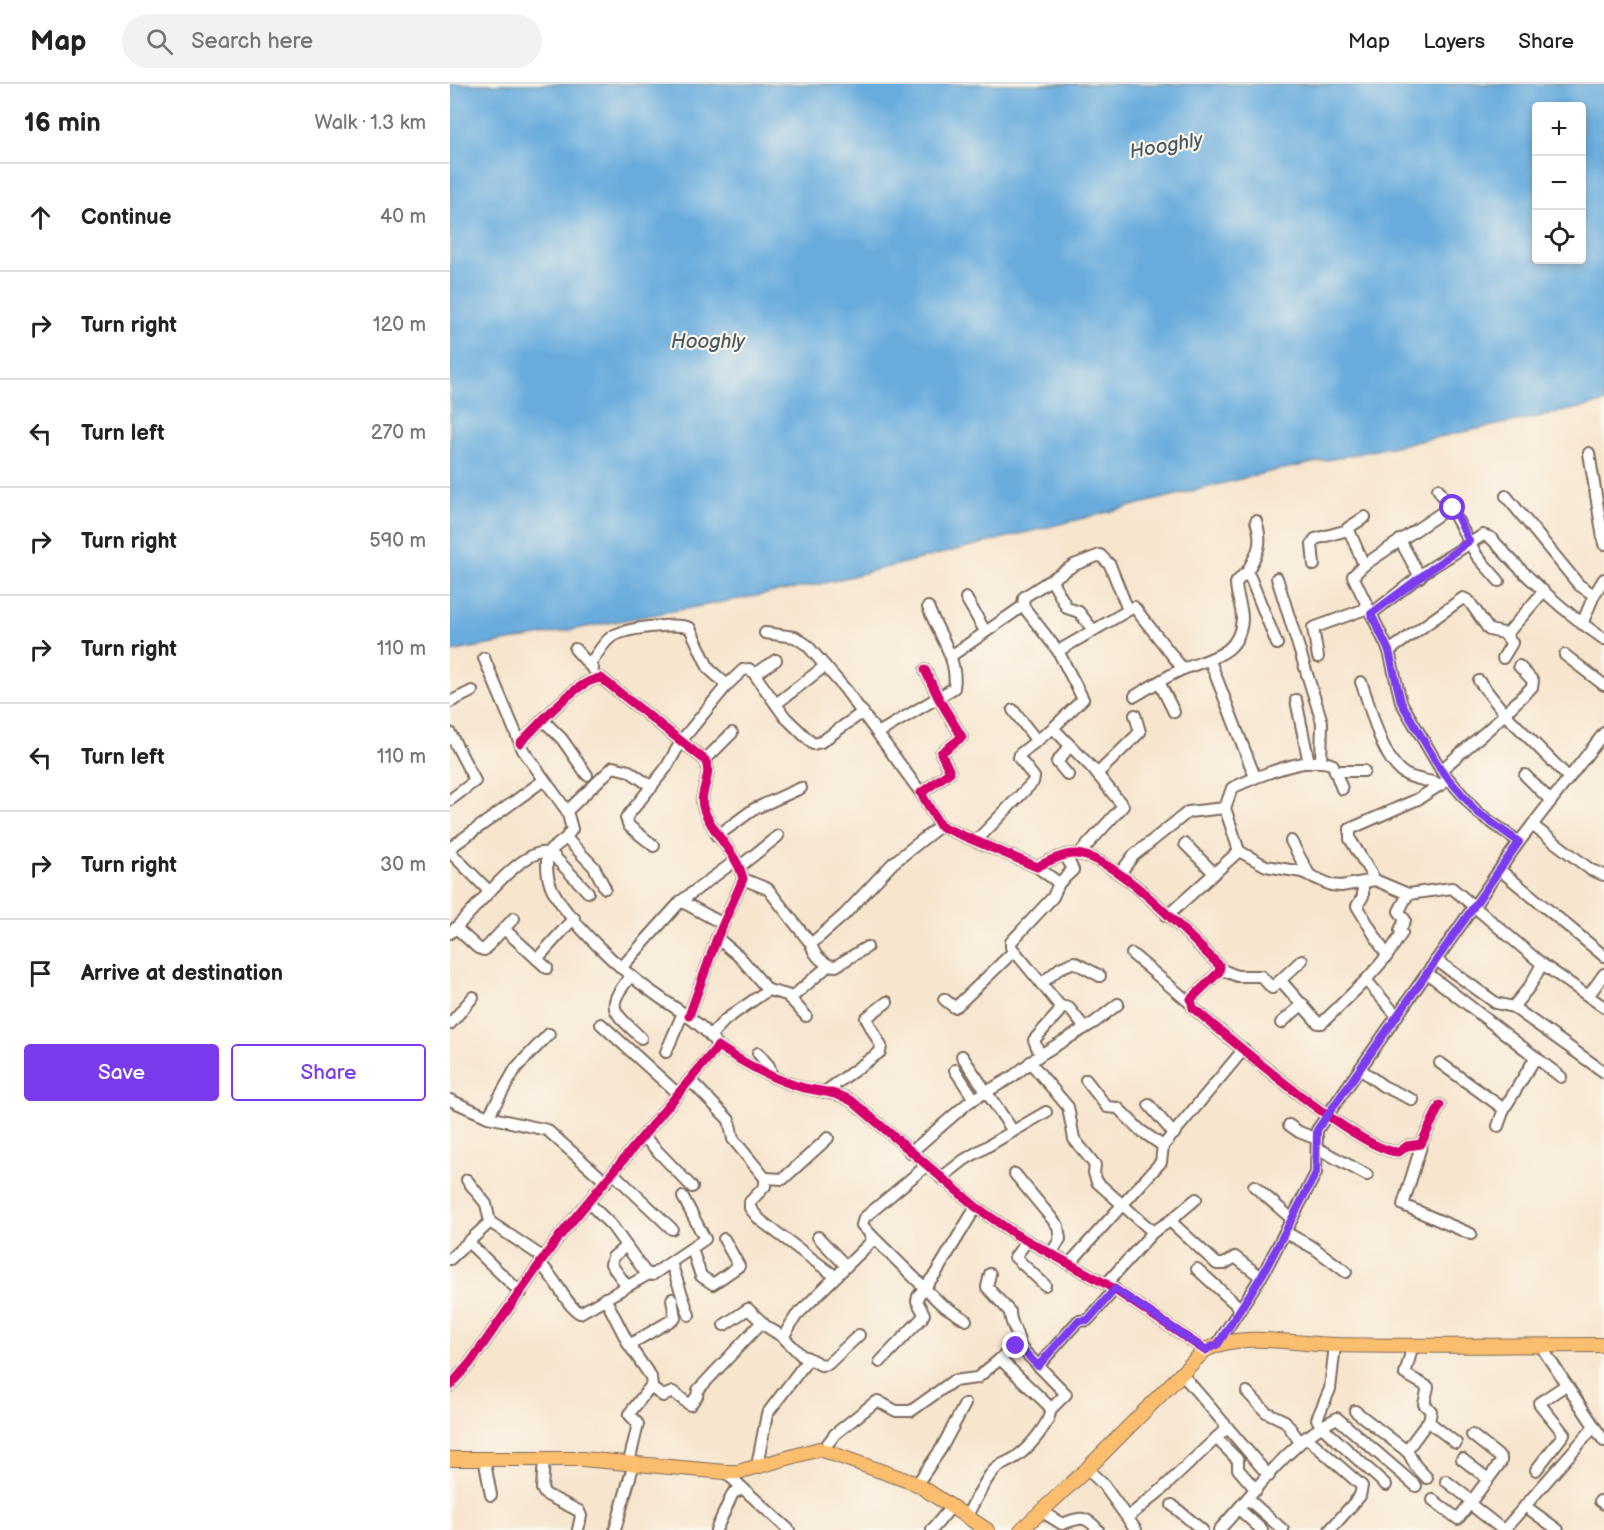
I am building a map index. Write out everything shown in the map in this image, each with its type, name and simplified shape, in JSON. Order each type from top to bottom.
[{"type":"main road","points":[[1021,1530],[1087,1469],[1205,1350],[1218,1344],[1237,1340],[1335,1345],[1604,1345]]},
{"type":"main road","points":[[450,1459],[544,1458],[632,1462],[725,1472],[819,1449],[917,1484],[987,1530]]},
{"type":"street","points":[[1589,453],[1604,544]]},
{"type":"street","points":[[1438,489],[1477,556],[1499,581]]},
{"type":"street","points":[[1506,495],[1579,585],[1594,595]]},
{"type":"street","points":[[1445,783],[1441,770],[1401,702],[1389,651],[1353,576],[1364,565],[1450,507]]},
{"type":"street","points":[[1314,565],[1312,544],[1315,539],[1348,530],[1349,526],[1365,517]]},
{"type":"street","points":[[1135,696],[1183,669],[1210,661],[1231,649],[1236,642],[1242,619],[1235,585],[1246,574],[1259,550],[1261,537],[1256,521]]},
{"type":"street","points":[[1348,530],[1364,565]]},
{"type":"street","points":[[1318,657],[1313,628],[1369,611],[1469,541],[1483,535],[1491,538],[1543,592],[1604,639]]},
{"type":"street","points":[[1400,540],[1420,577]]},
{"type":"street","points":[[977,840],[1033,782],[1034,777],[1019,757],[1053,729],[1083,699],[1058,651],[1023,606],[1024,597],[1074,565],[1100,555],[1110,565],[1128,610]]},
{"type":"street","points":[[1246,574],[1250,577],[1277,644]]},
{"type":"street","points":[[1277,578],[1322,722],[1321,762]]},
{"type":"street","points":[[1582,624],[1594,595],[1604,579]]},
{"type":"street","points":[[1052,581],[1067,608],[1078,612],[1093,630]]},
{"type":"street","points":[[1506,635],[1543,592]]},
{"type":"street","points":[[966,598],[985,631]]},
{"type":"street","points":[[1389,651],[1463,598],[1469,601],[1491,631],[1498,630],[1506,635],[1512,646],[1503,658]]},
{"type":"street","points":[[951,656],[1023,606]]},
{"type":"street","points":[[878,733],[951,692],[955,685],[951,656],[938,633],[928,607]]},
{"type":"street","points":[[1058,651],[1128,610],[1136,608],[1183,669]]},
{"type":"street","points":[[589,665],[614,636],[633,629],[681,625],[690,628],[709,669],[727,685]]},
{"type":"street","points":[[765,633],[802,640],[863,712],[921,793],[940,826],[1037,867],[1059,883]]},
{"type":"street","points":[[575,650],[601,678],[705,760],[709,771],[703,807],[717,836],[737,864],[743,879],[686,1014],[666,1052]]},
{"type":"street","points":[[1565,655],[1604,685]]},
{"type":"street","points":[[484,658],[520,743],[567,812],[572,829],[566,838],[548,852]]},
{"type":"street","points":[[755,674],[776,660]]},
{"type":"street","points":[[1210,661],[1255,777]]},
{"type":"street","points":[[776,704],[825,666]]},
{"type":"street","points":[[1441,770],[1505,714],[1533,685],[1533,681],[1519,666]]},
{"type":"street","points":[[654,846],[626,822],[628,815],[652,787],[682,740],[727,685],[746,669],[755,674],[796,729],[815,745],[863,712]]},
{"type":"street","points":[[921,793],[950,772],[941,753],[962,737],[925,670]]},
{"type":"street","points":[[520,743],[571,695],[594,679],[601,678]]},
{"type":"street","points":[[1479,681],[1505,714],[1569,778]]},
{"type":"street","points":[[1160,682],[1174,712]]},
{"type":"street","points":[[1361,682],[1372,709],[1375,730],[1397,768],[1408,775],[1445,783],[1477,812],[1519,842]]},
{"type":"street","points":[[450,702],[472,691]]},
{"type":"street","points":[[1296,700],[1309,763]]},
{"type":"street","points":[[1013,710],[1037,741]]},
{"type":"street","points":[[1097,774],[1140,732],[1135,715]]},
{"type":"street","points":[[543,720],[562,739],[587,775]]},
{"type":"street","points":[[1053,729],[1097,774],[1123,806],[1079,854]]},
{"type":"street","points":[[450,733],[475,781],[450,800]]},
{"type":"street","points":[[705,760],[732,733]]},
{"type":"street","points":[[1218,1344],[1261,1277],[1316,1173],[1317,1130],[1519,842],[1604,733]]},
{"type":"street","points":[[1068,775],[1057,762],[1070,746]]},
{"type":"street","points":[[1341,789],[1333,765],[1321,762],[1309,763],[1255,777],[1232,788],[1225,808],[1239,851],[1266,866],[1310,876],[1331,885],[1375,880]]},
{"type":"street","points":[[567,812],[613,768],[629,771],[652,787]]},
{"type":"street","points":[[1335,771],[1364,771]]},
{"type":"street","points":[[1525,775],[1551,801]]},
{"type":"street","points":[[489,891],[450,850],[544,780]]},
{"type":"street","points":[[1445,783],[1418,799],[1350,829],[1350,838],[1375,880],[1408,894],[1449,887],[1542,964],[1604,1007]]},
{"type":"street","points":[[717,836],[754,809],[801,788]]},
{"type":"street","points":[[1121,872],[1133,855],[1188,812],[1225,808]]},
{"type":"street","points":[[1532,825],[1591,870],[1604,875]]},
{"type":"street","points":[[811,944],[844,915],[893,863],[940,826]]},
{"type":"street","points":[[621,968],[681,901],[778,836]]},
{"type":"street","points":[[566,838],[594,867],[605,888]]},
{"type":"street","points":[[1291,841],[1310,876]]},
{"type":"street","points":[[1185,844],[1215,873]]},
{"type":"street","points":[[514,918],[484,950],[453,931],[489,891],[530,856],[541,851],[548,852],[588,892]]},
{"type":"street","points":[[1167,916],[1239,851]]},
{"type":"street","points":[[548,852],[549,883],[574,918],[621,968],[686,1014],[711,1035],[718,1046],[748,1065],[772,1076],[794,1085],[836,1092],[852,1101],[910,1153],[976,1207],[1027,1241],[1111,1286],[1205,1350]]},
{"type":"street","points":[[1037,867],[1066,856],[1079,854],[1121,872],[1220,969],[1237,976],[1261,976],[1269,988],[1281,981],[1302,960]]},
{"type":"street","points":[[1066,856],[1073,870],[1059,883],[1053,897],[1011,942],[1014,951],[1041,984],[1060,1006],[1069,1008],[1085,1029]]},
{"type":"street","points":[[1500,870],[1604,956]]},
{"type":"street","points":[[743,879],[768,889],[828,966]]},
{"type":"street","points":[[1363,883],[1363,896],[1357,906],[1387,956]]},
{"type":"street","points":[[1281,981],[1318,1023],[1322,1023],[1387,956],[1402,933],[1400,930],[1405,920],[1399,911],[1408,894]]},
{"type":"street","points":[[681,901],[723,924]]},
{"type":"street","points":[[537,959],[574,918]]},
{"type":"street","points":[[504,929],[547,968]]},
{"type":"street","points":[[717,938],[741,957],[768,990],[781,992],[806,1016]]},
{"type":"street","points":[[790,999],[828,966],[836,966],[867,947]]},
{"type":"street","points":[[944,999],[954,1007],[958,1005],[1014,951]]},
{"type":"street","points":[[1132,954],[1327,1116],[1394,1153],[1422,1143]]},
{"type":"street","points":[[1436,960],[1496,1003],[1513,1007],[1604,1072]]},
{"type":"street","points":[[1041,984],[1060,968],[1074,962],[1100,976]]},
{"type":"street","points":[[1513,1007],[1530,986],[1542,964]]},
{"type":"street","points":[[1190,1003],[1220,969]]},
{"type":"street","points":[[1427,973],[1561,1077]]},
{"type":"street","points":[[1589,995],[1604,974]]},
{"type":"street","points":[[631,976],[616,994],[614,1005],[618,1015],[641,1038]]},
{"type":"street","points":[[1366,980],[1397,1016]]},
{"type":"street","points":[[711,1035],[725,1020],[768,990]]},
{"type":"street","points":[[450,1024],[473,997]]},
{"type":"street","points":[[826,1091],[880,1052],[881,1046],[866,1018],[887,1002]]},
{"type":"street","points":[[910,1153],[974,1099],[1040,1054],[1085,1029],[1118,1004]]},
{"type":"street","points":[[1281,1023],[1303,1004]]},
{"type":"street","points":[[1040,1054],[1034,1040],[1059,1012],[1060,1006]]},
{"type":"street","points":[[601,1024],[678,1094]]},
{"type":"street","points":[[488,1117],[516,1068],[549,1034]]},
{"type":"street","points":[[450,1386],[521,1293],[542,1261],[718,1046]]},
{"type":"street","points":[[1070,1264],[1161,1162],[1163,1146],[1244,1049]]},
{"type":"street","points":[[758,1053],[769,1066],[772,1076]]},
{"type":"street","points":[[962,1056],[1013,1131]]},
{"type":"street","points":[[1498,1126],[1504,1109],[1536,1057]]},
{"type":"street","points":[[1030,1062],[1070,1111],[1074,1140],[1095,1165],[1094,1173],[1097,1182],[1153,1232]]},
{"type":"street","points":[[1440,1063],[1504,1109]]},
{"type":"street","points":[[1360,1069],[1383,1086],[1413,1100]]},
{"type":"street","points":[[955,1070],[974,1099]]},
{"type":"street","points":[[690,1080],[729,1120],[733,1139],[765,1178],[765,1186],[750,1202],[750,1208],[760,1220],[835,1276]]},
{"type":"street","points":[[1086,1080],[1107,1107],[1118,1108],[1140,1130],[1163,1146]]},
{"type":"street","points":[[450,1100],[488,1117],[548,1130],[672,1229]]},
{"type":"street","points":[[1149,1105],[1174,1134]]},
{"type":"street","points":[[1440,1105],[1422,1143],[1403,1205],[1472,1234]]},
{"type":"street","points":[[940,1178],[964,1160],[1046,1112]]},
{"type":"street","points":[[1289,1125],[1367,1175]]},
{"type":"street","points":[[645,1138],[692,1187]]},
{"type":"street","points":[[765,1178],[783,1179],[828,1138]]},
{"type":"street","points":[[926,1166],[864,1218],[862,1225],[941,1304],[966,1320]]},
{"type":"street","points":[[1015,1174],[1058,1226],[1060,1239],[1051,1254]]},
{"type":"street","points":[[467,1180],[486,1204],[490,1222],[542,1261],[577,1312],[582,1313],[626,1285],[671,1263],[703,1241],[705,1236],[683,1197]]},
{"type":"street","points":[[1254,1186],[1292,1219]]},
{"type":"street","points":[[1038,1366],[1078,1321],[1088,1320],[1153,1232],[1196,1199]]},
{"type":"street","points":[[589,1203],[649,1274]]},
{"type":"street","points":[[880,1362],[922,1318],[923,1309],[917,1300],[976,1207]]},
{"type":"street","points":[[1170,1221],[1217,1264],[1224,1264],[1235,1257],[1261,1277]]},
{"type":"street","points":[[452,1251],[468,1242],[490,1222]]},
{"type":"street","points":[[1285,1232],[1314,1248],[1346,1272]]},
{"type":"street","points":[[783,1337],[796,1316],[845,1265],[871,1242],[872,1236]]},
{"type":"street","points":[[818,1237],[845,1265]]},
{"type":"street","points":[[692,1249],[700,1276],[713,1284],[739,1266],[724,1239]]},
{"type":"street","points":[[1027,1241],[1015,1257],[1045,1285]]},
{"type":"street","points":[[468,1242],[521,1293]]},
{"type":"street","points":[[626,1246],[613,1257],[610,1264],[626,1285]]},
{"type":"street","points":[[671,1263],[689,1315]]},
{"type":"street","points":[[1197,1269],[1240,1309]]},
{"type":"street","points":[[966,1517],[990,1476],[1002,1462],[1015,1458],[1037,1437],[1051,1409],[1066,1394],[1020,1347],[1019,1336],[1010,1322],[1011,1312],[987,1287],[990,1274]]},
{"type":"street","points":[[605,1298],[629,1345],[651,1377],[652,1387],[663,1396],[673,1392],[690,1405],[697,1396],[698,1390],[758,1324],[763,1323]]},
{"type":"street","points":[[629,1345],[675,1318],[672,1299]]},
{"type":"street","points":[[724,1325],[748,1309],[806,1357],[821,1365],[828,1364],[859,1335]]},
{"type":"street","points":[[1335,1345],[1330,1389],[1317,1414],[1321,1426],[1386,1485]]},
{"type":"street","points":[[1406,1451],[1429,1420],[1431,1412],[1424,1404],[1428,1387],[1405,1374],[1413,1345]]},
{"type":"street","points":[[1540,1345],[1604,1441]]},
{"type":"street","points":[[823,1450],[835,1434],[874,1403],[878,1401],[896,1412],[906,1413],[953,1381],[977,1378],[1012,1347],[1020,1347]]},
{"type":"street","points":[[757,1466],[767,1414],[806,1365],[806,1357]]},
{"type":"street","points":[[1000,1359],[1051,1409]]},
{"type":"street","points":[[1181,1373],[1269,1476]]},
{"type":"street","points":[[1536,1470],[1564,1434],[1539,1403],[1566,1385]]},
{"type":"street","points":[[615,1530],[632,1462],[638,1424],[629,1414],[652,1387]]},
{"type":"street","points":[[1247,1392],[1266,1412],[1285,1421],[1304,1440],[1362,1486],[1360,1496],[1330,1530]]},
{"type":"street","points":[[917,1484],[941,1449],[965,1404]]},
{"type":"street","points":[[1355,1411],[1406,1451],[1427,1478]]},
{"type":"street","points":[[1219,1530],[1304,1440],[1321,1426],[1337,1418],[1341,1419],[1416,1486]]},
{"type":"street","points":[[1429,1420],[1431,1425],[1456,1443]]},
{"type":"street","points":[[1446,1480],[1503,1530],[1594,1427]]},
{"type":"street","points":[[1128,1517],[1160,1491],[1227,1428]]},
{"type":"street","points":[[1433,1500],[1456,1519],[1502,1460],[1472,1435]]},
{"type":"street","points":[[1216,1438],[1239,1462],[1238,1469],[1252,1494],[1283,1530]]},
{"type":"street","points":[[484,1458],[491,1495]]},
{"type":"street","points":[[544,1458],[542,1489],[545,1494],[579,1511],[581,1516],[578,1530]]},
{"type":"street","points":[[1462,1459],[1488,1479]]},
{"type":"street","points":[[1087,1469],[1103,1484],[1136,1530]]},
{"type":"street","points":[[725,1472],[789,1530]]},
{"type":"street","points":[[716,1530],[733,1493],[742,1489]]},
{"type":"street","points":[[1173,1505],[1202,1530]]},
{"type":"street","points":[[1525,1506],[1558,1530]]},
{"type":"street","points":[[932,1530],[951,1507]]},
{"type":"street","points":[[1239,1509],[1262,1530]]},
{"type":"street","points":[[1041,1511],[1062,1524],[1078,1517],[1084,1517],[1098,1530]]},
{"type":"water","name":"Hooghly","points":[[450,84],[1604,84],[1604,403],[1264,473],[820,584],[450,652]]},
{"type":"cycle path","points":[[925,670],[962,737],[941,753],[950,772],[921,793],[940,826],[1037,867],[1066,855],[1076,854],[1093,858],[1132,883],[1220,966],[1219,972],[1191,999],[1193,1008],[1327,1115],[1381,1148],[1399,1152],[1407,1146],[1421,1144],[1440,1105]]},
{"type":"cycle path","points":[[520,743],[569,695],[591,681],[601,678],[705,760],[708,772],[702,804],[713,828],[736,861],[743,879],[717,938],[689,1016]]},
{"type":"cycle path","points":[[450,1386],[470,1363],[558,1238],[718,1046],[774,1077],[852,1101],[976,1207],[1015,1234],[1106,1284],[1205,1350]]},
{"type":"route","points":[[1016,1346],[1019,1346],[1038,1366],[1078,1321],[1088,1320],[1115,1289],[1205,1350],[1218,1344],[1264,1272],[1316,1173],[1317,1130],[1519,842],[1477,812],[1441,770],[1401,702],[1389,651],[1371,614],[1469,541],[1453,508]]}]
